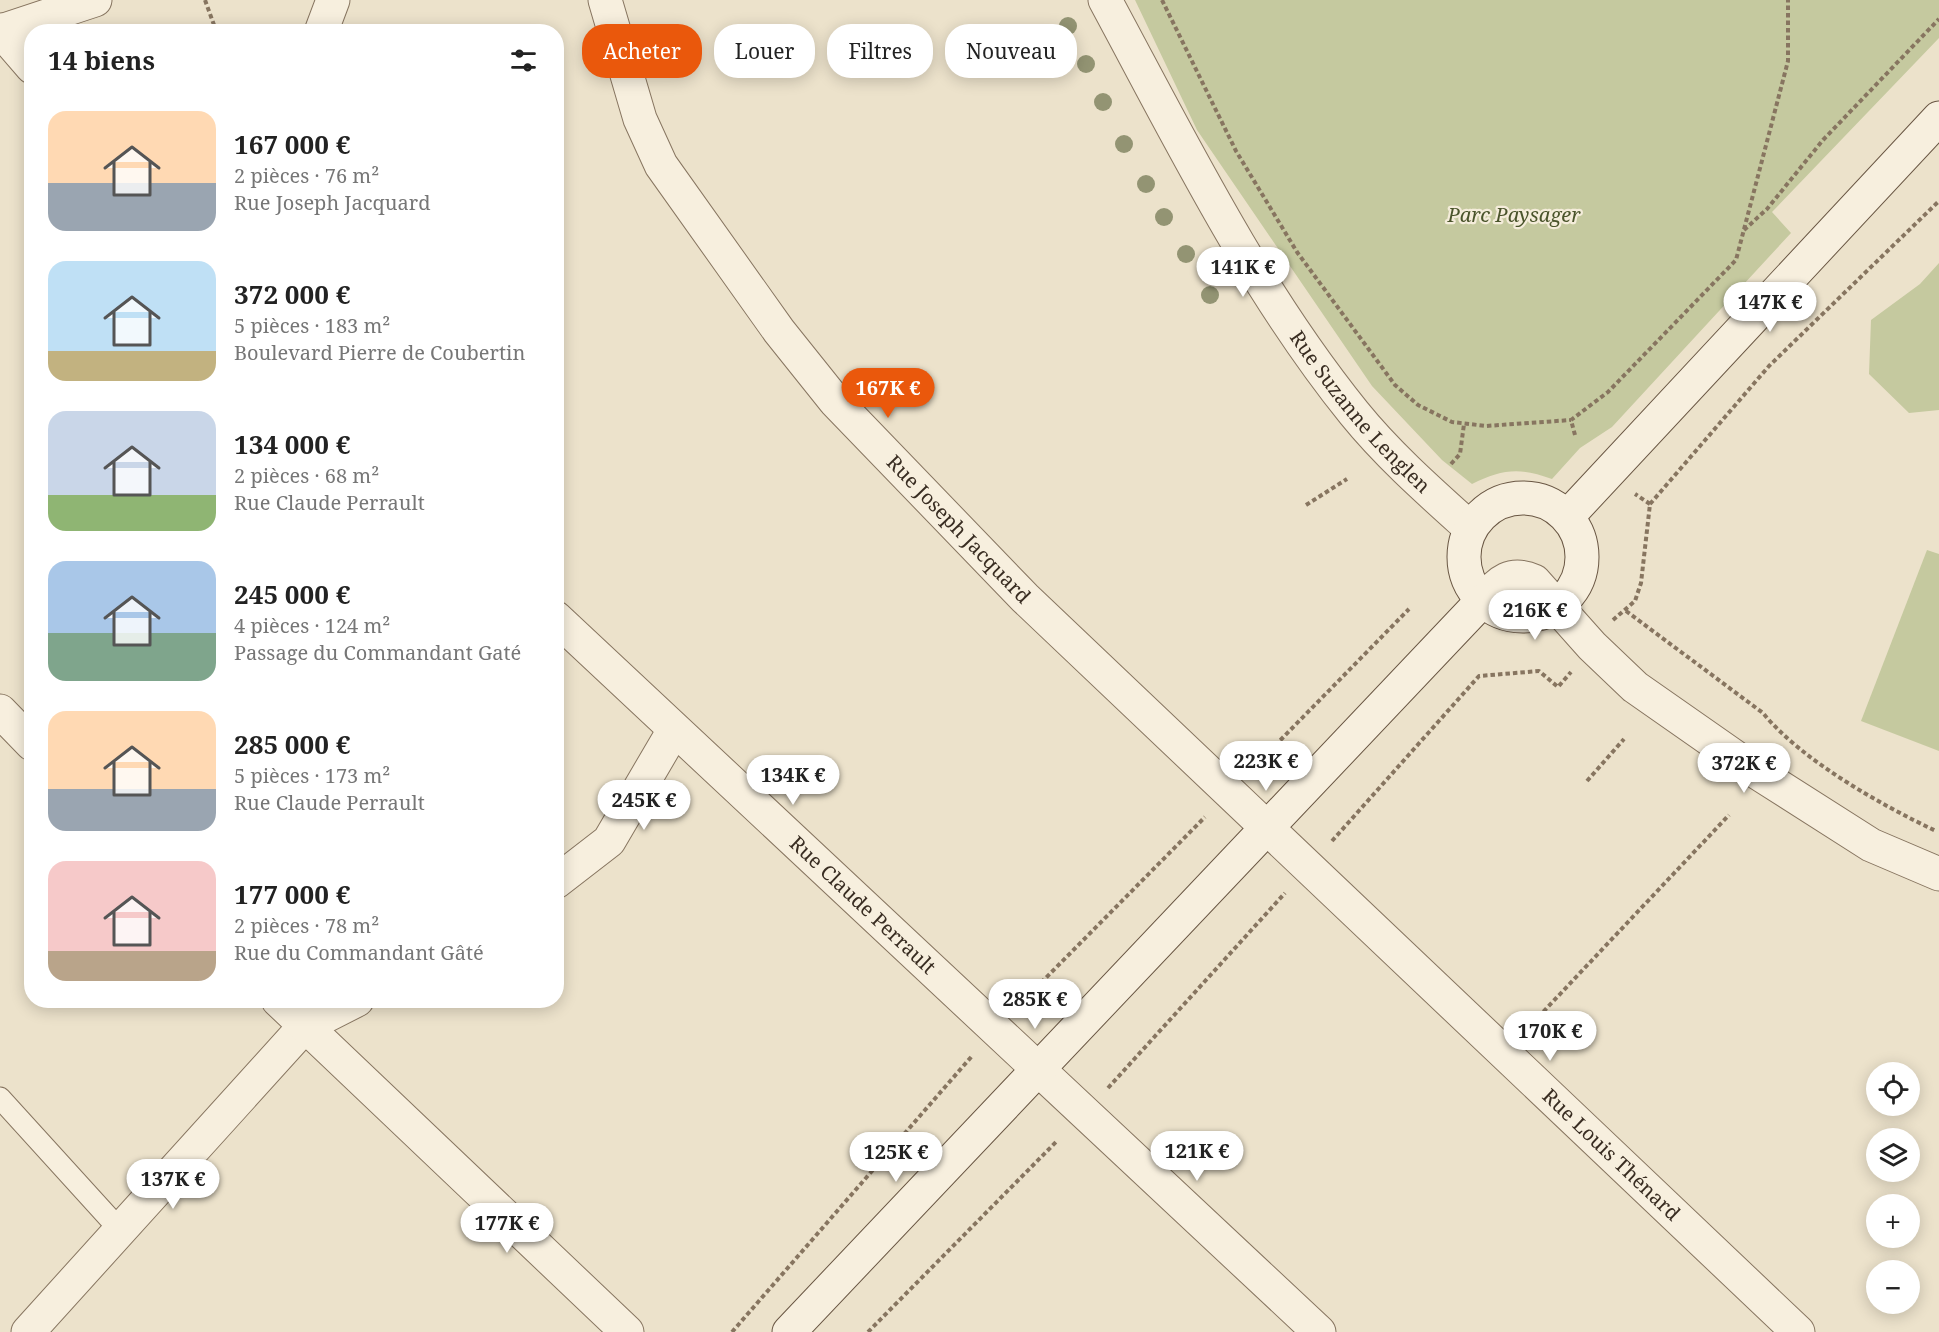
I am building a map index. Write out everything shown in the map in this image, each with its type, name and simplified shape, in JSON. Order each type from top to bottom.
[{"type":"street","points":[[24,57],[1,30],[94,0]]},
{"type":"street","points":[[324,24],[333,0]]},
{"type":"street","name":"Rue Joseph Jacquard","points":[[605,0],[640,119],[662,165],[805,366],[835,401],[1025,597],[1268,828]]},
{"type":"street","name":"Rue Suzanne Lenglen","points":[[1105,0],[1209,194],[1279,308],[1354,413],[1430,492],[1470,528]]},
{"type":"street","points":[[1567,517],[1939,118]]},
{"type":"street","points":[[1514,498],[1533,498],[1551,505],[1567,517],[1578,534],[1582,554],[1580,574],[1571,592],[1556,607],[1538,615],[1518,617],[1499,612],[1482,601],[1472,589],[1463,559],[1464,543],[1470,528],[1495,504],[1514,498]]},
{"type":"street","points":[[789,1332],[1482,601]]},
{"type":"street","points":[[1556,607],[1635,687],[1758,773],[1871,845],[1939,874]]},
{"type":"street","name":"Rue Claude Perrault","points":[[564,626],[1319,1332]]},
{"type":"street","points":[[0,711],[24,736]]},
{"type":"street","points":[[564,876],[609,841],[674,730]]},
{"type":"street","name":"Rue Louis Thénard","points":[[1268,828],[1798,1332]]},
{"type":"street","points":[[286,1008],[627,1332]]},
{"type":"street","points":[[28,1332],[304,1027],[341,1008]]},
{"type":"lane","points":[[0,1098],[120,1230]]},
{"type":"path","points":[[205,0],[214,24]]},
{"type":"path","points":[[1162,0],[1236,151],[1297,252],[1395,385],[1418,405],[1452,422],[1486,426],[1528,425],[1571,420],[1608,392],[1736,260],[1788,61],[1788,0]]},
{"type":"path","points":[[1744,230],[1767,209],[1823,140],[1939,19]]},
{"type":"path","points":[[1611,621],[1626,611],[1635,601],[1641,583],[1650,504],[1777,358],[1939,201]]},
{"type":"path","points":[[1571,420],[1575,435]]},
{"type":"path","points":[[1450,466],[1460,454],[1464,424]]},
{"type":"path","points":[[1306,505],[1347,479]]},
{"type":"path","points":[[1633,492],[1650,504]]},
{"type":"path","points":[[1626,611],[1763,713],[1779,733],[1806,756],[1914,821],[1939,833]]},
{"type":"path","points":[[1587,781],[1624,739]]},
{"type":"path","points":[[1504,1053],[1729,815]]},
{"type":"path","points":[[732,1332],[973,1055]]},
{"type":"path","points":[[868,1332],[1056,1142]]},
{"type":"green space","name":"Parc Paysager","points":[[1135,0],[1939,0],[1939,38],[1772,212],[1791,233],[1612,427],[1580,448],[1552,479],[1521,471],[1511,471],[1493,475],[1472,484],[1442,460],[1372,386],[1197,130]]},
{"type":"green space","points":[[1939,263],[1939,410],[1909,413],[1869,374],[1871,320],[1920,284]]},
{"type":"green space","points":[[1927,550],[1939,554],[1939,751],[1861,721]]}]
